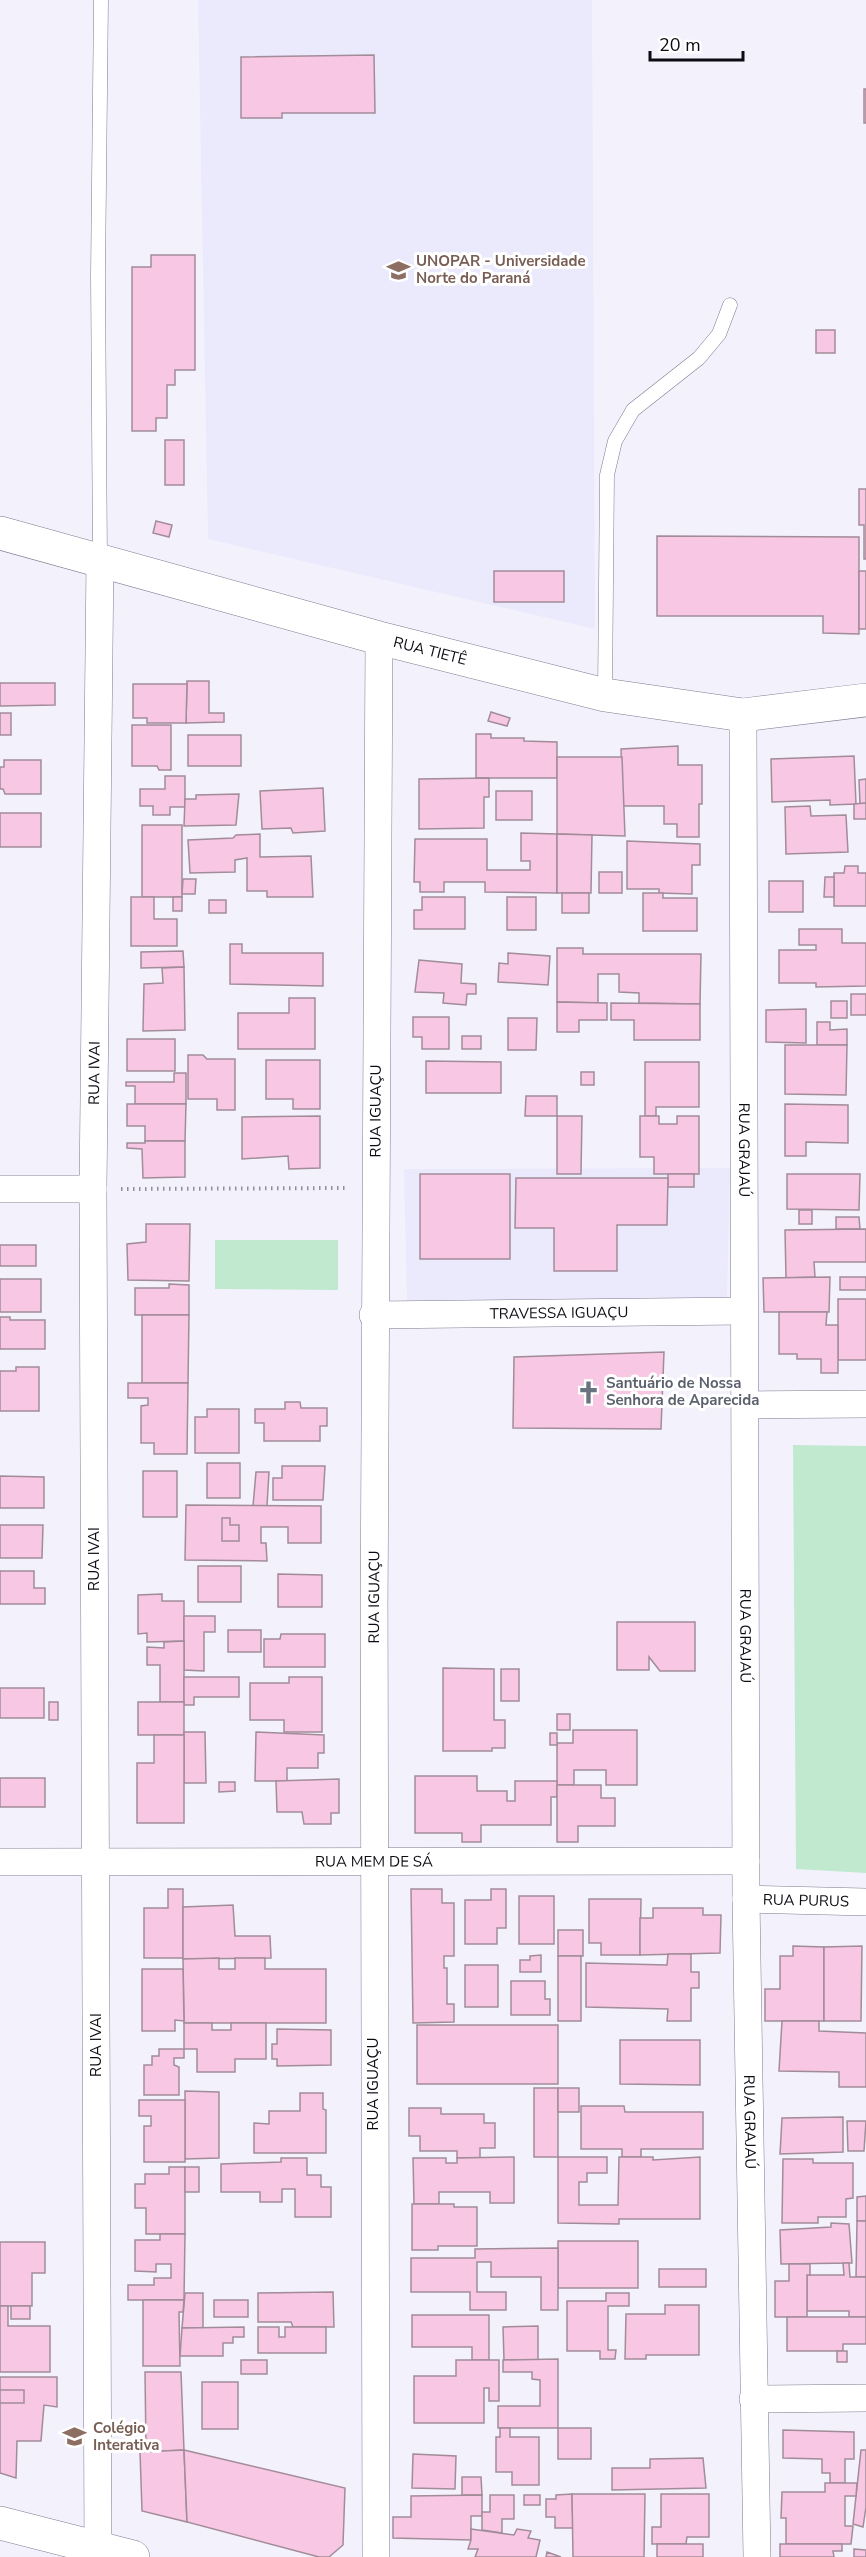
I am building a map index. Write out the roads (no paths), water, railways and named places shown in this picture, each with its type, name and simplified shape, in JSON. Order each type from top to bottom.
[{"type":"street","name":"RUA TIETÊ","points":[[0,533],[379,638],[605,695],[743,715],[866,700]]},
{"type":"street","name":"RUA IVAI","points":[[98,2553],[93,1189],[100,561]]},
{"type":"street","name":"RUA IGUAÇU","points":[[376,2557],[372,1862],[374,1188],[379,638]]},
{"type":"street","name":"RUA GRAJAÚ","points":[[743,715],[746,1899],[757,2557]]},
{"type":"street","points":[[0,1189],[93,1189]]},
{"type":"street","name":"TRAVESSA IGUAÇU","points":[[374,1315],[744,1311]]},
{"type":"street","points":[[745,1405],[866,1404]]},
{"type":"street","name":"RUA MEM DE SÁ","points":[[0,1862],[746,1861]]},
{"type":"street","name":"RUA PURUS","points":[[746,1899],[866,1902]]},
{"type":"street","points":[[753,2399],[866,2398]]},
{"type":"street","points":[[0,2523],[98,2553],[133,2557]]},
{"type":"lane","points":[[100,561],[98,275],[101,0]]},
{"type":"lane","points":[[605,695],[607,475],[615,441],[633,410],[699,358],[719,334],[730,305]]},
{"type":"place","name":"UNOPAR - Universidade Norte do Paraná","points":[[398,270]]},
{"type":"place","name":"Santuário de Nossa Senhora de Aparecida","points":[[588,1392]]},
{"type":"place","name":"Colégio Interativa","points":[[75,2437]]}]
